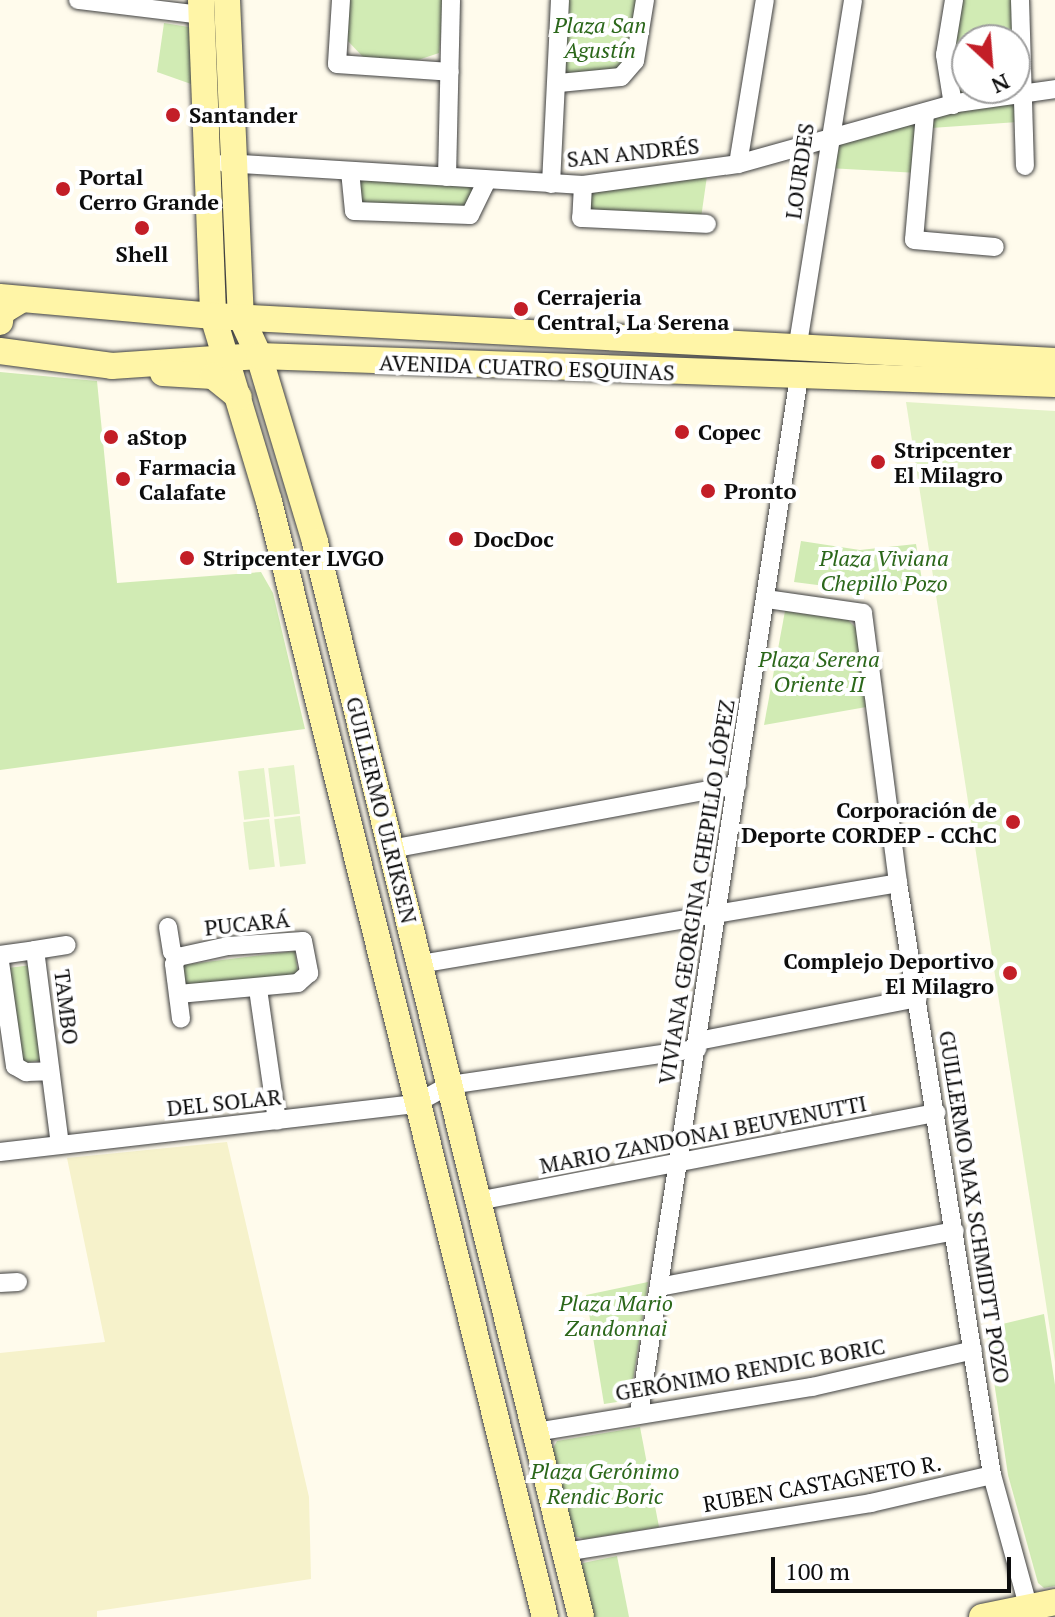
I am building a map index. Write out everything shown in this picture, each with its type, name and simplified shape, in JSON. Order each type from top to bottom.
[{"type":"main road","name":"GUILLERMO ULRIKSEN","points":[[227,0],[237,164],[241,317],[259,356],[347,671],[581,1617]]},
{"type":"main road","name":"GUILLERMO ULRIKSEN","points":[[202,8],[213,316],[239,397],[545,1617]]},
{"type":"main road","name":"AVENIDA CUATRO ESQUINAS","points":[[10,298],[213,316],[797,350],[1055,361]]},
{"type":"main road","points":[[0,322],[1,312],[10,298]]},
{"type":"main road","name":"AVENIDA CUATRO ESQUINAS","points":[[3,347],[112,366],[259,356],[1055,384]]},
{"type":"main road","points":[[112,366],[213,376],[239,397]]},
{"type":"main road","points":[[311,680],[333,687],[347,671]]},
{"type":"main road","points":[[982,1617],[1039,1609]]},
{"type":"street","points":[[78,0],[202,8]]},
{"type":"street","points":[[341,0],[337,64],[450,72]]},
{"type":"street","points":[[447,177],[451,0]]},
{"type":"street","points":[[551,184],[559,83],[560,0]]},
{"type":"street","points":[[559,83],[621,77],[635,61],[645,0]]},
{"type":"street","points":[[738,164],[765,0]]},
{"type":"street","name":"LOURDES","points":[[797,350],[826,142],[853,0]]},
{"type":"street","points":[[953,105],[945,55],[954,0]]},
{"type":"street","points":[[1020,0],[1021,24]]},
{"type":"street","name":"SAN ANDRÉS","points":[[1031,91],[1055,89]]},
{"type":"street","name":"SAN ANDRÉS","points":[[207,162],[583,185],[738,164],[958,104]]},
{"type":"street","points":[[1025,104],[1025,166]]},
{"type":"street","points":[[925,114],[914,240],[995,247]]},
{"type":"street","points":[[350,171],[354,211],[470,215],[487,180]]},
{"type":"street","points":[[583,185],[581,218],[707,224]]},
{"type":"street","name":"VIVIANA GEORGINA CHEPILLO LÓPEZ","points":[[639,1414],[799,377]]},
{"type":"street","name":"GUILLERMO MAX SCHMIDTT POZO","points":[[766,599],[863,613],[898,883],[937,1113],[992,1475],[1039,1609]]},
{"type":"street","points":[[391,849],[737,785]]},
{"type":"street","points":[[420,964],[898,883]]},
{"type":"street","points":[[168,927],[172,952],[178,957]]},
{"type":"street","name":"PUCARÁ","points":[[303,941],[306,980],[258,989],[179,994],[174,964],[178,957],[228,946],[303,941]]},
{"type":"street","name":"TAMBO","points":[[0,955],[67,945]]},
{"type":"street","name":"TAMBO","points":[[35,950],[60,1144]]},
{"type":"street","name":"TAMBO","points":[[0,962],[15,1066],[26,1072],[50,1071]]},
{"type":"street","points":[[258,989],[277,1121]]},
{"type":"street","points":[[179,994],[181,1019]]},
{"type":"street","points":[[449,1085],[698,1045],[918,998]]},
{"type":"street","name":"DEL SOLAR","points":[[0,1152],[415,1104],[449,1085]]},
{"type":"street","name":"MARIO ZANDONAI BEUVENUTTI","points":[[478,1201],[937,1113]]},
{"type":"street","points":[[659,1287],[955,1231]]},
{"type":"street","name":"GERÓNIMO RENDIC BORIC","points":[[536,1432],[812,1387],[973,1350]]},
{"type":"street","name":"RUBEN CASTAGNETO R.","points":[[565,1552],[871,1503],[992,1475]]},
{"type":"shaded area","points":[[227,1142],[309,1497],[311,1579],[97,1611],[97,1617],[0,1617],[0,1353],[105,1342],[67,1158]]},
{"type":"green space","points":[[348,0],[444,0],[439,53],[418,60],[364,58],[346,39]]},
{"type":"green space","name":"Plaza San Agustín","points":[[565,0],[640,0],[631,59],[618,72],[564,78]]},
{"type":"green space","points":[[960,0],[1014,0],[1015,24],[956,24]]},
{"type":"green space","points":[[164,23],[195,28],[191,84],[157,72]]},
{"type":"green space","points":[[986,104],[1019,104],[1019,122],[931,128],[932,119],[959,109]]},
{"type":"green space","points":[[921,120],[918,173],[828,168],[831,145]]},
{"type":"green space","points":[[707,176],[701,218],[587,212],[588,190]]},
{"type":"green space","points":[[355,178],[482,183],[468,211],[358,208]]},
{"type":"green space","points":[[0,372],[97,381],[117,583],[261,572],[273,593],[305,729],[0,770]]},
{"type":"green space","name":"Corporación de Deporte CORDEP - CChC","points":[[906,402],[1055,411],[1055,1362],[1035,1233]]},
{"type":"green space","name":"Plaza Viviana Chepillo Pozo","points":[[801,541],[860,550],[916,544],[923,586],[880,593],[794,582]]},
{"type":"green space","name":"Plaza Serena Oriente II","points":[[785,611],[848,620],[857,629],[872,706],[764,725]]},
{"type":"green space","points":[[294,765],[300,814],[274,817],[268,768]]},
{"type":"green space","points":[[264,768],[270,817],[244,820],[238,771]]},
{"type":"green space","points":[[300,816],[306,864],[280,867],[274,819]]},
{"type":"green space","points":[[269,819],[275,867],[249,870],[243,822]]},
{"type":"green space","points":[[295,951],[298,975],[181,989],[178,965]]},
{"type":"green space","points":[[32,965],[44,1060],[22,1063],[10,968]]},
{"type":"green space","name":"Plaza Mario Zandonnai","points":[[648,1282],[630,1400],[604,1404],[586,1295]]},
{"type":"green space","points":[[1044,1314],[1055,1385],[1055,1586],[1044,1588],[1038,1583],[1008,1475],[986,1328]]},
{"type":"green space","name":"Plaza Gerónimo Rendic Boric","points":[[640,1427],[659,1527],[584,1539],[571,1535],[551,1452],[557,1441]]},
{"type":"green space","points":[[617,1556],[629,1617],[589,1617],[578,1570],[583,1563]]},
{"type":"place","name":"Santander","points":[[173,115]]},
{"type":"place","name":"Portal Cerro Grande","points":[[63,189]]},
{"type":"place","name":"Shell","points":[[142,228]]},
{"type":"place","name":"Cerrajeria Central, La Serena","points":[[521,309]]},
{"type":"place","name":"Copec","points":[[682,432]]},
{"type":"place","name":"aStop","points":[[111,437]]},
{"type":"place","name":"Stripcenter El Milagro","points":[[878,462]]},
{"type":"place","name":"Farmacia Calafate","points":[[123,479]]},
{"type":"place","name":"Pronto","points":[[708,491]]},
{"type":"place","name":"DocDoc","points":[[456,539]]},
{"type":"place","name":"Stripcenter LVGO","points":[[187,558]]},
{"type":"place","name":"Corporación de Deporte CORDEP - CChC","points":[[1013,822]]},
{"type":"place","name":"Complejo Deportivo El Milagro","points":[[1010,973]]}]
